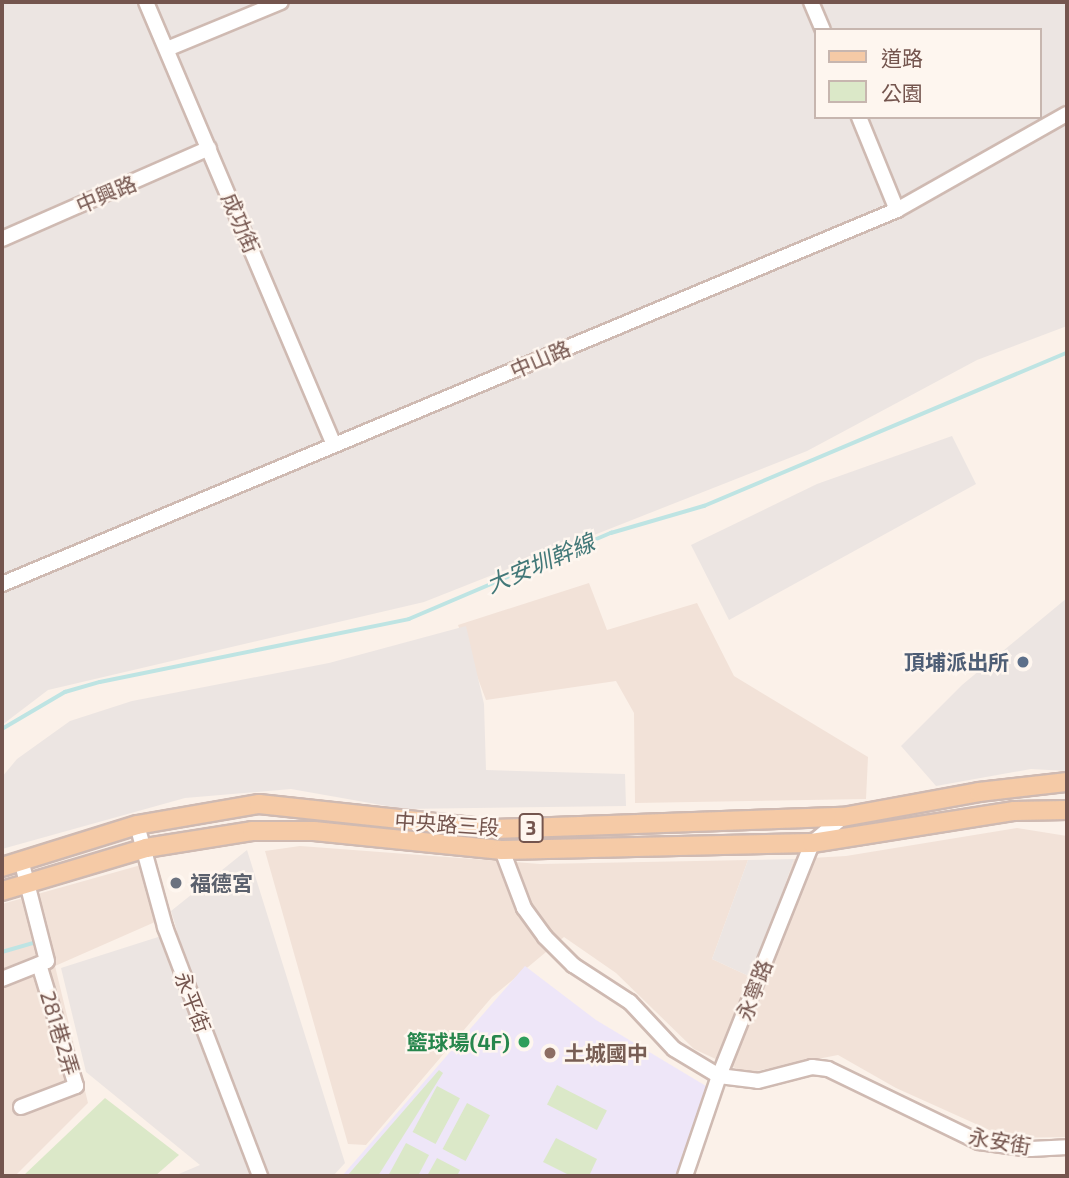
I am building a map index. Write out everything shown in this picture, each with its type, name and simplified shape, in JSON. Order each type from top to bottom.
[{"type":"main road","name":"中央路三段","points":[[2,867],[137,825],[259,804],[494,829],[843,817],[979,792],[1067,782]]},
{"type":"main road","name":"中央路三段","points":[[2,891],[146,848],[197,837],[285,830],[502,850],[812,843],[1014,811],[1067,810]]},
{"type":"street","name":"成功街","points":[[146,2],[334,445]]},
{"type":"street","points":[[167,49],[281,2]]},
{"type":"street","points":[[811,2],[822,28]]},
{"type":"street","name":"中山路","points":[[2,584],[898,210],[1067,114]]},
{"type":"street","points":[[860,119],[898,210]]},
{"type":"street","name":"中興路","points":[[2,239],[209,148]]},
{"type":"street","name":"永寧路","points":[[685,1176],[719,1076],[812,843],[843,817]]},
{"type":"street","name":"永平街","points":[[137,825],[146,848],[165,927],[260,1176]]},
{"type":"street","points":[[502,850],[524,908],[545,937],[573,965],[630,1002],[674,1049],[719,1076]]},
{"type":"street","points":[[2,979],[47,961],[21,860]]},
{"type":"street","name":"281巷2弄","points":[[21,1107],[76,1086],[39,964]]},
{"type":"street","name":"永安街","points":[[719,1076],[758,1081],[813,1067],[828,1069],[843,1073],[934,1124],[979,1142],[1031,1149],[1067,1147]]},
{"type":"shaded area","points":[[2,2],[1067,2],[1067,326],[977,360],[807,451],[424,602],[48,690],[2,725]]},
{"type":"shaded area","points":[[952,436],[976,484],[729,620],[691,545],[817,484]]},
{"type":"shaded area","points":[[589,583],[607,630],[697,603],[734,676],[868,757],[866,799],[635,803],[634,713],[616,681],[486,700],[458,625]]},
{"type":"shaded area","points":[[1067,598],[1067,771],[1031,769],[936,786],[901,746],[962,685]]},
{"type":"shaded area","points":[[466,626],[484,704],[486,770],[625,774],[626,806],[404,809],[291,789],[185,798],[2,849],[2,777],[17,759],[70,721],[132,701],[329,663]]},
{"type":"shaded area","points":[[1017,828],[1067,836],[1067,1137],[1007,1138],[896,1088],[838,1055],[746,1073],[694,1049],[616,973],[564,937],[492,997],[366,1145],[348,1144],[265,851],[300,846],[540,864],[748,860],[712,959],[753,978],[794,859],[846,856]]},
{"type":"shaded area","points":[[247,850],[345,1163],[333,1176],[174,1176],[200,1165],[86,1072],[61,968],[177,931],[171,911]]},
{"type":"shaded area","points":[[794,859],[753,978],[712,959],[748,860]]},
{"type":"shaded area","points":[[141,865],[155,922],[55,966],[88,1103],[15,1176],[2,1176],[2,904]]},
{"type":"shaded area","name":"土城國中","points":[[525,966],[596,1020],[706,1086],[678,1176],[342,1176]]},
{"type":"green space","points":[[439,1070],[443,1073],[378,1176],[347,1176]]},
{"type":"green space","points":[[557,1085],[607,1110],[597,1130],[547,1105]]},
{"type":"green space","points":[[437,1086],[460,1098],[436,1144],[413,1132]]},
{"type":"green space","points":[[105,1098],[179,1155],[155,1176],[23,1176]]},
{"type":"green space","points":[[467,1103],[490,1115],[466,1161],[443,1149]]},
{"type":"green space","points":[[556,1138],[597,1159],[589,1176],[571,1176],[543,1162]]},
{"type":"green space","points":[[406,1143],[429,1155],[418,1176],[388,1176]]},
{"type":"green space","points":[[437,1158],[460,1170],[457,1176],[427,1176]]},
{"type":"waterway","name":"大安圳幹線","points":[[2,729],[65,692],[100,682],[409,619],[611,533],[704,506],[1067,353]]},
{"type":"waterway","points":[[2,952],[37,942]]},
{"type":"place","name":"頂埔派出所","points":[[1023,662]]},
{"type":"place","name":"福德宮","points":[[176,883]]},
{"type":"place","name":"籃球場(4F)","points":[[524,1042]]},
{"type":"place","name":"土城國中","points":[[550,1053]]}]
